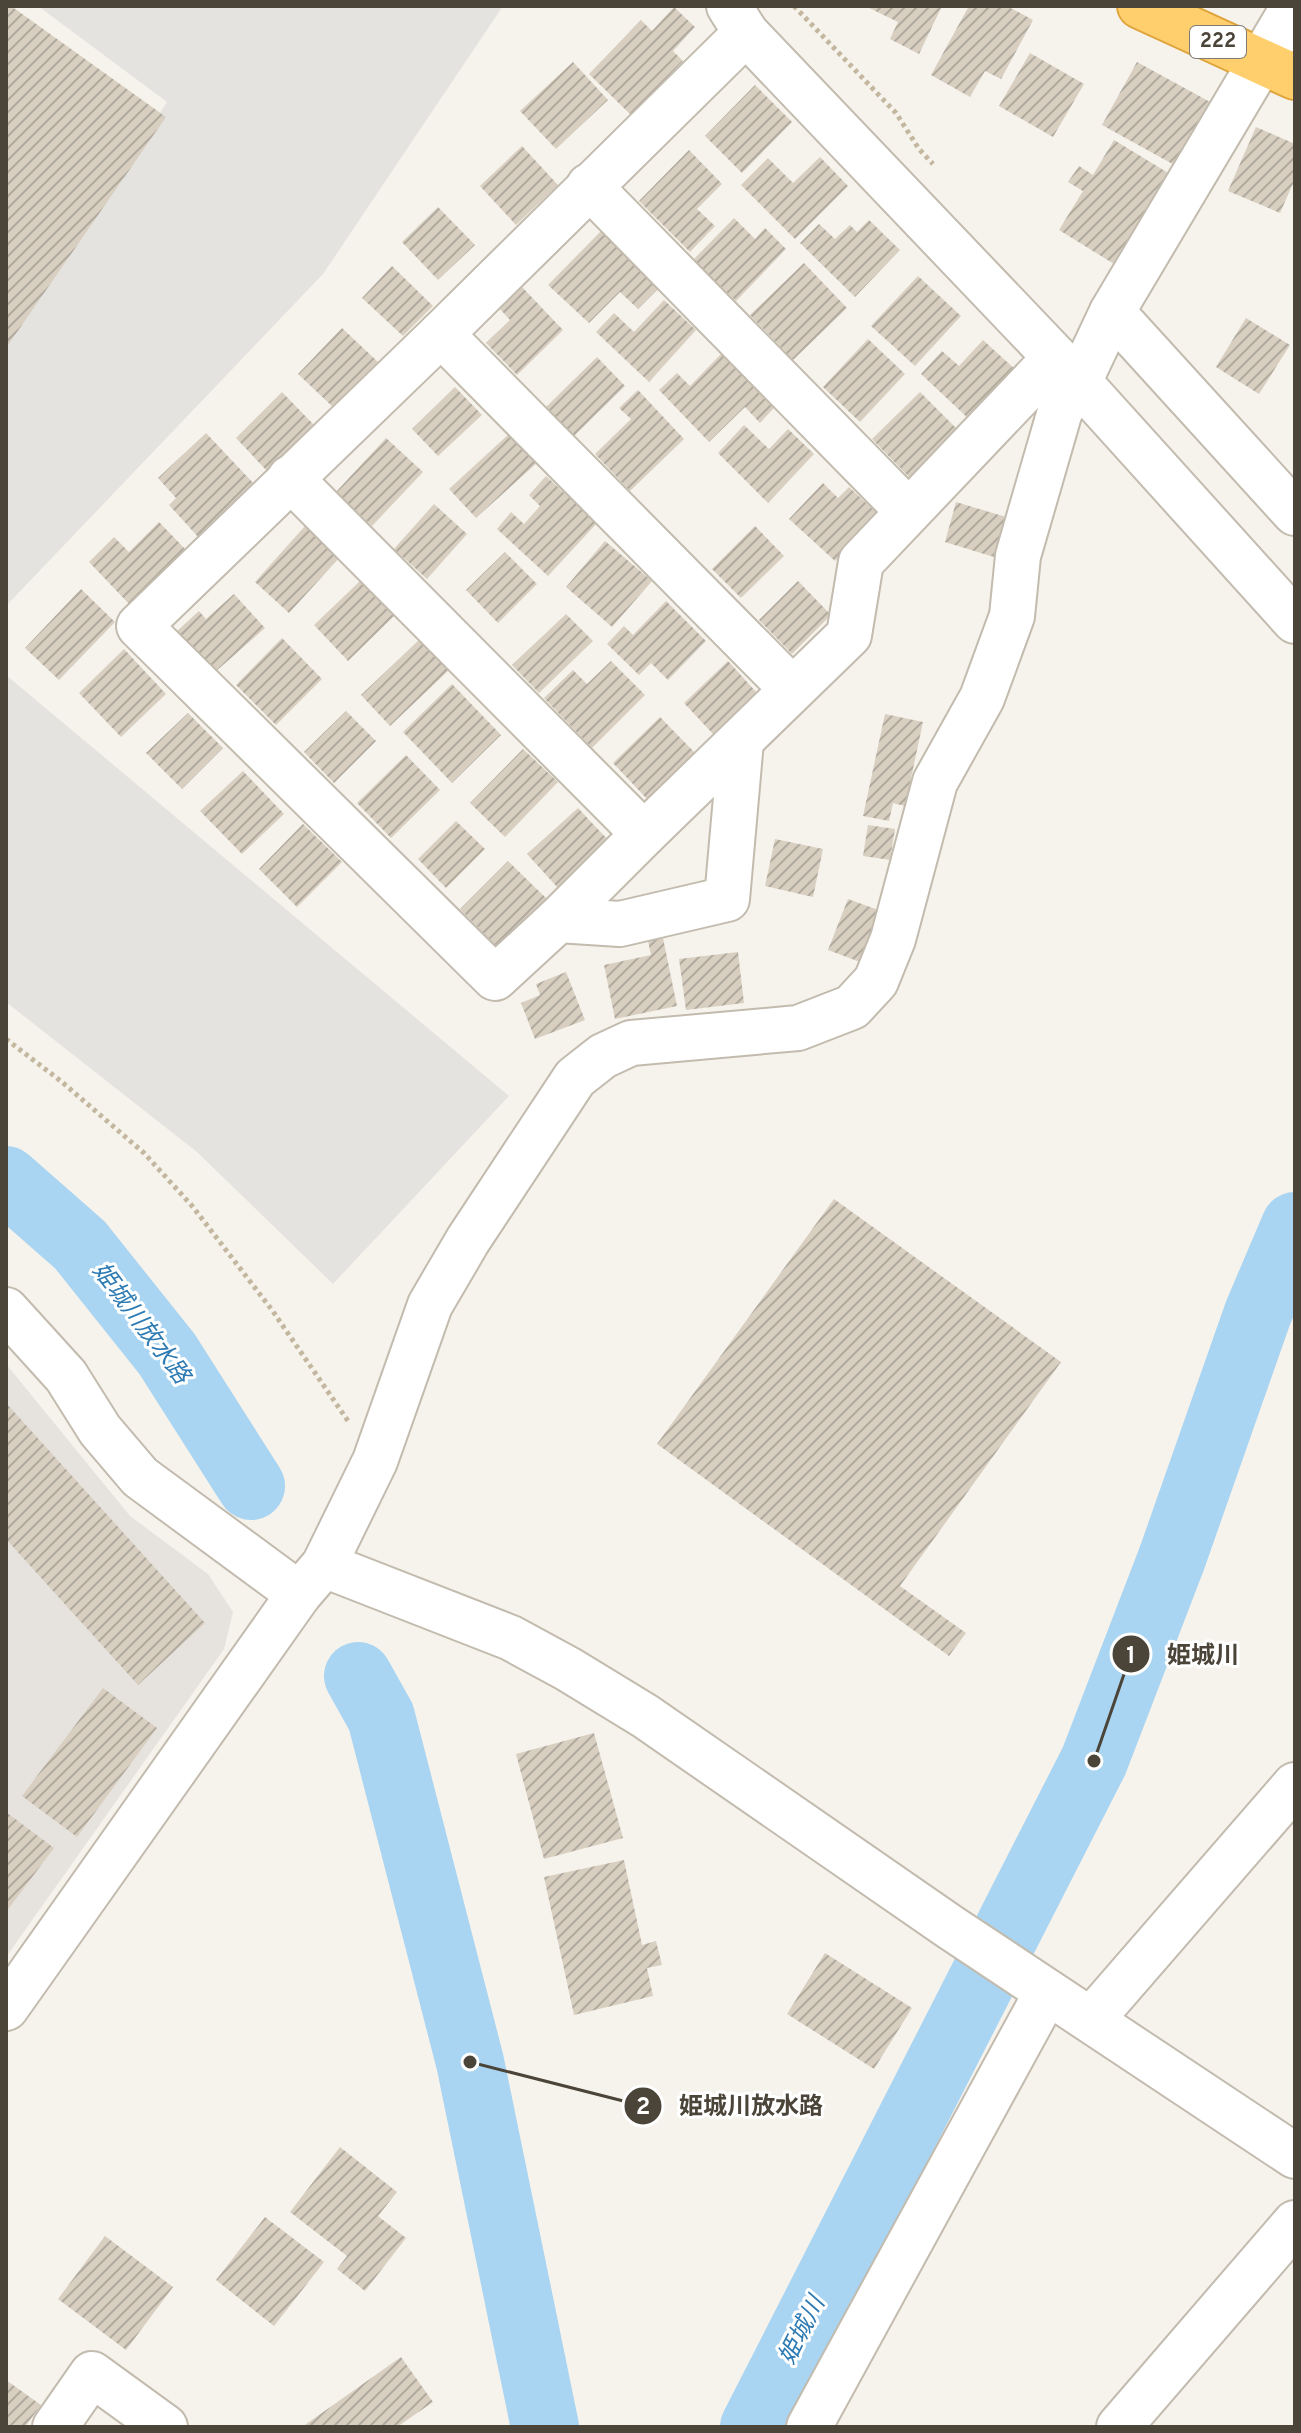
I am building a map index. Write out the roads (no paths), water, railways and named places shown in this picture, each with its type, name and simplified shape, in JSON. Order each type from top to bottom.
[{"type":"highway","name":"222","points":[[1140,6],[1278,69]]},
{"type":"street","points":[[1294,6],[1278,69],[1112,312],[1067,370],[908,511],[861,562],[849,635],[495,978],[139,626],[589,186],[738,20],[1067,370],[1295,621]]},
{"type":"street","points":[[589,186],[908,511]]},
{"type":"street","points":[[1112,312],[1295,513]]},
{"type":"street","points":[[441,334],[792,689]]},
{"type":"street","points":[[6,2008],[312,1580],[375,1461],[430,1305],[468,1240],[575,1078],[603,1056],[631,1043],[798,1028],[852,1007],[876,981],[893,939],[935,782],[982,698],[1012,616],[1018,556],[1060,411],[1067,370]]},
{"type":"street","points":[[290,478],[644,834]]},
{"type":"street","points":[[558,920],[620,924],[727,899],[741,741]]},
{"type":"street","points":[[6,1310],[66,1376],[100,1430],[140,1477],[312,1580],[511,1638],[568,1669],[645,1716],[950,1927],[1295,2156]]},
{"type":"street","points":[[1091,2020],[1295,1785]]},
{"type":"street","points":[[809,2427],[1031,1981]]},
{"type":"street","points":[[1119,2427],[1295,2223]]},
{"type":"street","points":[[55,2427],[92,2374],[165,2427]]},
{"type":"waterway","name":"姫城川放水路","points":[[6,1180],[80,1245],[167,1354],[251,1486]]},
{"type":"waterway","name":"姫城川","points":[[754,2427],[1094,1761],[1172,1558],[1258,1313],[1295,1226]]},
{"type":"waterway","name":"姫城川放水路","points":[[358,1676],[381,1717],[470,2062],[545,2427]]},
{"type":"place","name":"姫城川","points":[[1094,1761]]},
{"type":"place","name":"姫城川放水路","points":[[470,2062]]}]
